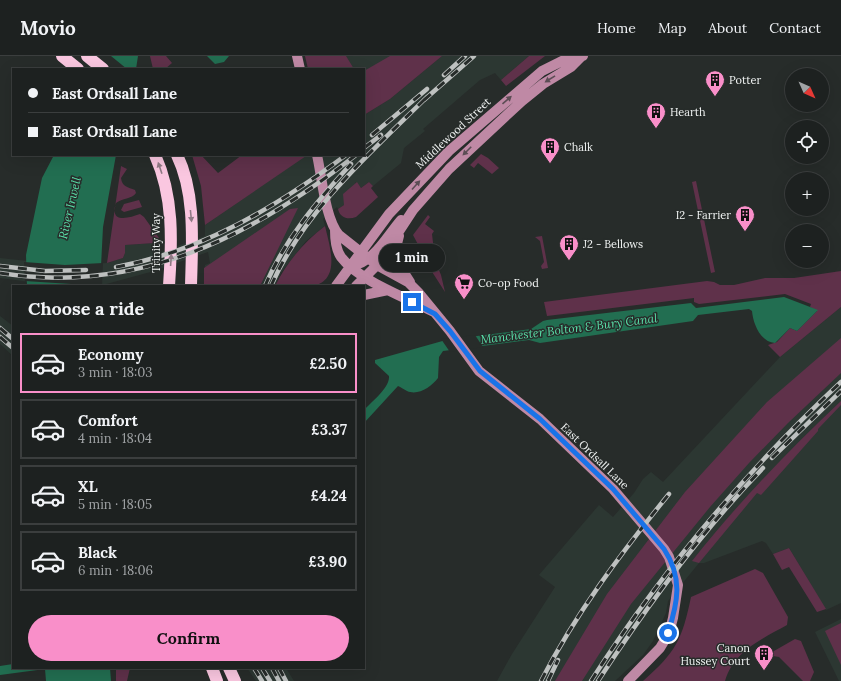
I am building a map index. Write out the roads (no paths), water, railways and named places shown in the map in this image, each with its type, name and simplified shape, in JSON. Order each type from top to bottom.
[{"type":"highway","points":[[62,56],[77,68]]},
{"type":"highway","points":[[87,56],[102,68]]},
{"type":"highway","name":"Trinity Way","points":[[155,156],[165,186],[171,220],[169,285]]},
{"type":"highway","points":[[177,156],[185,177],[191,219],[190,285]]},
{"type":"highway","points":[[212,669],[217,681]]},
{"type":"highway","points":[[229,669],[235,681]]},
{"type":"main road","points":[[297,56],[300,68]]},
{"type":"main road","name":"Middlewood Street","points":[[357,285],[377,265],[402,229],[413,210],[449,169],[485,133],[543,84],[571,66],[582,56]]},
{"type":"main road","name":"Middlewood Street","points":[[337,285],[372,236],[428,171],[542,71],[568,58],[582,56]]},
{"type":"main road","points":[[317,156],[329,214],[335,230]]},
{"type":"main road","points":[[350,266],[360,264],[369,258],[403,218],[413,210]]},
{"type":"main road","points":[[402,229],[395,247],[396,254],[402,271],[412,286]]},
{"type":"main road","name":"East Ordsall Lane","points":[[335,230],[346,241],[377,265],[412,286],[425,299],[433,312],[453,335],[473,363],[540,419],[613,489],[631,508],[669,557],[678,585],[673,618],[668,633],[660,648],[628,681]]},
{"type":"main road","name":"East Ordsall Lane","points":[[335,230],[336,245],[341,257],[350,266],[365,277],[388,290],[433,312]]},
{"type":"main road","points":[[346,241],[362,240],[372,236]]},
{"type":"main road","points":[[365,294],[388,290]]},
{"type":"water","points":[[67,56],[138,56],[136,68],[64,68]]},
{"type":"water","points":[[207,56],[229,56],[224,62],[215,64]]},
{"type":"water","name":"River Irwell","points":[[53,156],[116,156],[103,227],[100,285],[27,285],[26,255],[42,178]]},
{"type":"water","name":"Manchester Bolton & Bury Canal","points":[[784,297],[818,310],[797,331],[790,328],[775,343],[770,342],[761,336],[754,321],[752,311],[749,309],[698,315],[693,321],[540,343],[529,340],[443,351],[439,357],[438,378],[432,385],[424,390],[416,392],[407,391],[398,386],[365,422],[365,409],[383,390],[389,376],[375,363],[375,360],[446,340],[531,329],[547,320],[691,303],[696,308]]},
{"type":"water","points":[[12,664],[12,669],[45,669],[0,675],[0,666]]},
{"type":"water","points":[[45,669],[110,669],[111,681],[46,681]]},
{"type":"railway","points":[[444,75],[465,56]]},
{"type":"railway","points":[[424,100],[474,56]]},
{"type":"railway","points":[[372,135],[427,89]]},
{"type":"railway","points":[[272,285],[301,233],[320,208],[361,162],[427,97]]},
{"type":"railway","points":[[365,147],[381,135]]},
{"type":"railway","points":[[116,267],[148,260],[209,238],[265,209],[293,192],[345,156]]},
{"type":"railway","points":[[0,273],[50,278],[99,275],[145,267],[190,253],[233,234],[275,211],[316,185],[355,156]]},
{"type":"railway","points":[[265,285],[292,236],[314,206],[351,164]]},
{"type":"railway","points":[[0,266],[45,271],[86,270]]},
{"type":"railway","points":[[0,328],[12,338]]},
{"type":"railway","points":[[0,337],[12,347]]},
{"type":"railway","points":[[591,681],[618,640],[676,561],[738,487],[771,451],[841,382]]},
{"type":"railway","points":[[772,458],[841,391]]},
{"type":"railway","points":[[598,681],[675,571],[718,518],[763,468]]},
{"type":"railway","points":[[541,681],[569,631],[600,584],[669,494]]},
{"type":"railway","points":[[548,681],[558,660]]},
{"type":"railway","points":[[255,669],[262,681]]},
{"type":"railway","points":[[263,669],[270,681]]},
{"type":"railway","points":[[273,669],[279,681]]},
{"type":"railway","points":[[280,669],[286,681]]},
{"type":"place","name":"Potter","points":[[715,97]]},
{"type":"place","name":"Hearth","points":[[656,129]]},
{"type":"place","name":"Chalk","points":[[550,164]]},
{"type":"place","name":"I2 - Farrier","points":[[745,232]]},
{"type":"place","name":"J2 - Bellows","points":[[569,261]]},
{"type":"place","name":"Co-op Food","points":[[464,300]]},
{"type":"place","name":"Canon Hussey Court","points":[[764,671]]}]
